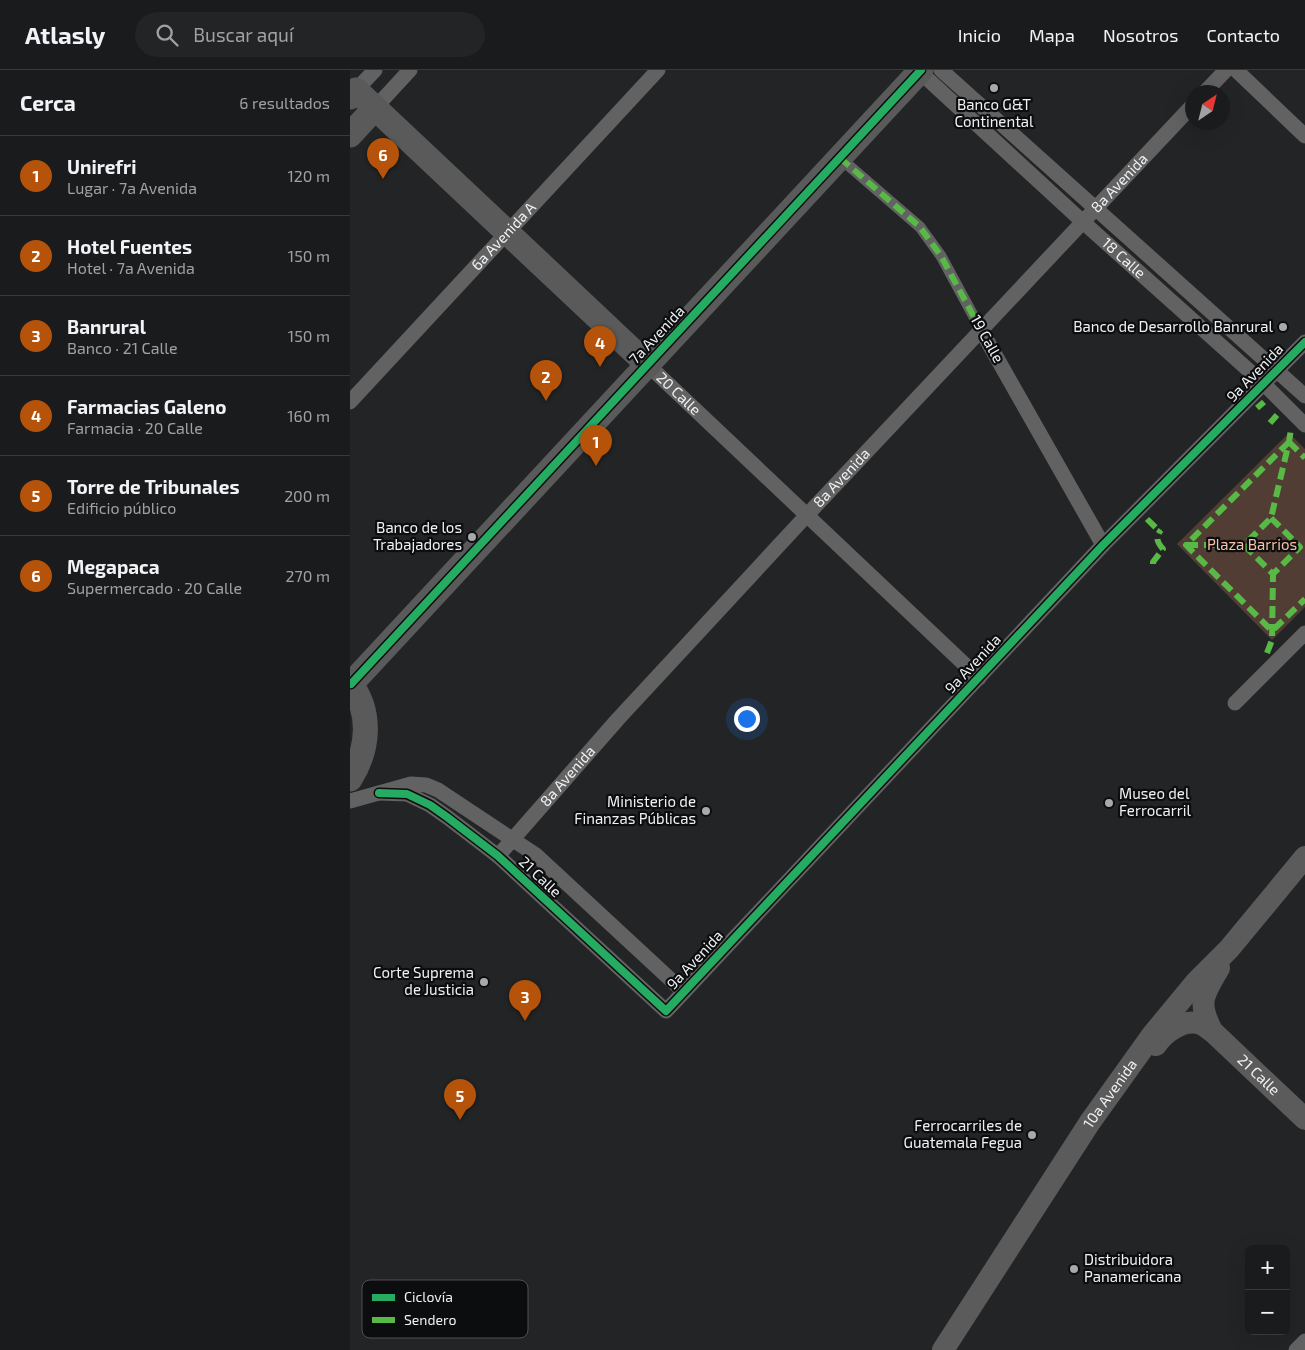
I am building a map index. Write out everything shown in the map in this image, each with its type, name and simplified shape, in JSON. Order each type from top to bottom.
[{"type":"main road","name":"7a Avenida","points":[[350,779],[364,748],[366,719],[362,705],[351,684],[840,158],[927,71]]},
{"type":"main road","name":"20 Calle","points":[[353,94],[375,108],[648,365]]},
{"type":"main road","points":[[350,135],[375,108]]},
{"type":"main road","name":"10a Avenida","points":[[943,1350],[1008,1247],[1122,1076],[1174,1007],[1228,949],[1305,857]]},
{"type":"main road","points":[[1212,1031],[1203,1012],[1203,1002],[1207,990],[1228,949]]},
{"type":"main road","name":"10a Avenida","points":[[956,1350],[1105,1120],[1158,1042],[1167,1033],[1186,1024],[1198,1023],[1212,1031]]},
{"type":"main road","name":"21 Calle","points":[[1212,1031],[1305,1119]]},
{"type":"street","points":[[353,94],[375,70]]},
{"type":"street","points":[[375,108],[410,70]]},
{"type":"street","name":"6a Avenida A","points":[[350,402],[658,70]]},
{"type":"street","points":[[1212,85],[1226,70]]},
{"type":"street","points":[[1236,70],[1305,136]]},
{"type":"street","name":"18 Calle","points":[[927,71],[1096,208],[1305,396]]},
{"type":"street","name":"18 Calle","points":[[927,71],[1083,222],[1264,384],[1305,425]]},
{"type":"street","name":"8a Avenida","points":[[498,856],[618,720],[807,515],[1185,113]]},
{"type":"street","name":"19 Calle","points":[[840,158],[920,227],[941,256],[1103,546]]},
{"type":"street","name":"9a Avenida","points":[[666,1011],[1103,546],[1305,342]]},
{"type":"street","name":"20 Calle","points":[[648,365],[979,678]]},
{"type":"street","points":[[1235,703],[1305,633]]},
{"type":"street","name":"21 Calle","points":[[350,801],[411,784],[426,785],[438,790],[536,855],[684,992]]},
{"type":"street","name":"21 Calle","points":[[379,793],[407,794],[447,816],[498,856],[666,1011]]},
{"type":"street","points":[[1296,1350],[1305,1340]]},
{"type":"green space","name":"Plaza Barrios","points":[[1289,433],[1305,449],[1305,607],[1272,640],[1177,544]]},
{"type":"marked path","points":[[840,158],[920,227],[941,256],[981,330]]},
{"type":"marked path","points":[[1257,408],[1264,402]]},
{"type":"marked path","points":[[1270,423],[1277,415]]},
{"type":"marked path","points":[[1271,518],[1300,547],[1273,574],[1244,545],[1271,518],[1291,429]]},
{"type":"marked path","points":[[1289,442],[1186,545],[1272,631],[1305,599]]},
{"type":"marked path","points":[[1289,442],[1305,458]]},
{"type":"marked path","points":[[1147,519],[1160,532]]},
{"type":"marked path","points":[[1153,564],[1163,549],[1158,540],[1161,530]]},
{"type":"marked path","points":[[1186,545],[1244,545]]},
{"type":"marked path","points":[[1267,653],[1272,640],[1273,574]]},
{"type":"cycle path","points":[[351,684],[921,70]]},
{"type":"cycle path","points":[[379,793],[407,794],[430,805],[447,817],[498,856],[666,1011],[1103,545],[1305,342]]},
{"type":"place","name":"Banco G&T Continental","points":[[994,88]]},
{"type":"place","name":"Megapaca","points":[[383,179]]},
{"type":"place","name":"Banco de Desarrollo Banrural","points":[[1283,327]]},
{"type":"place","name":"Farmacias Galeno","points":[[600,367]]},
{"type":"place","name":"Hotel Fuentes","points":[[546,401]]},
{"type":"place","name":"Unirefri","points":[[596,466]]},
{"type":"place","name":"Banco de los Trabajadores","points":[[472,537]]},
{"type":"place","name":"Museo del Ferrocarril","points":[[1109,803]]},
{"type":"place","name":"Ministerio de Finanzas Públicas","points":[[706,811]]},
{"type":"place","name":"Corte Suprema de Justicia","points":[[484,982]]},
{"type":"place","name":"Banrural","points":[[525,1021]]},
{"type":"place","name":"Torre de Tribunales","points":[[460,1120]]},
{"type":"place","name":"Ferrocarriles de Guatemala Fegua","points":[[1032,1135]]},
{"type":"place","name":"Distribuidora Panamericana","points":[[1074,1269]]}]
